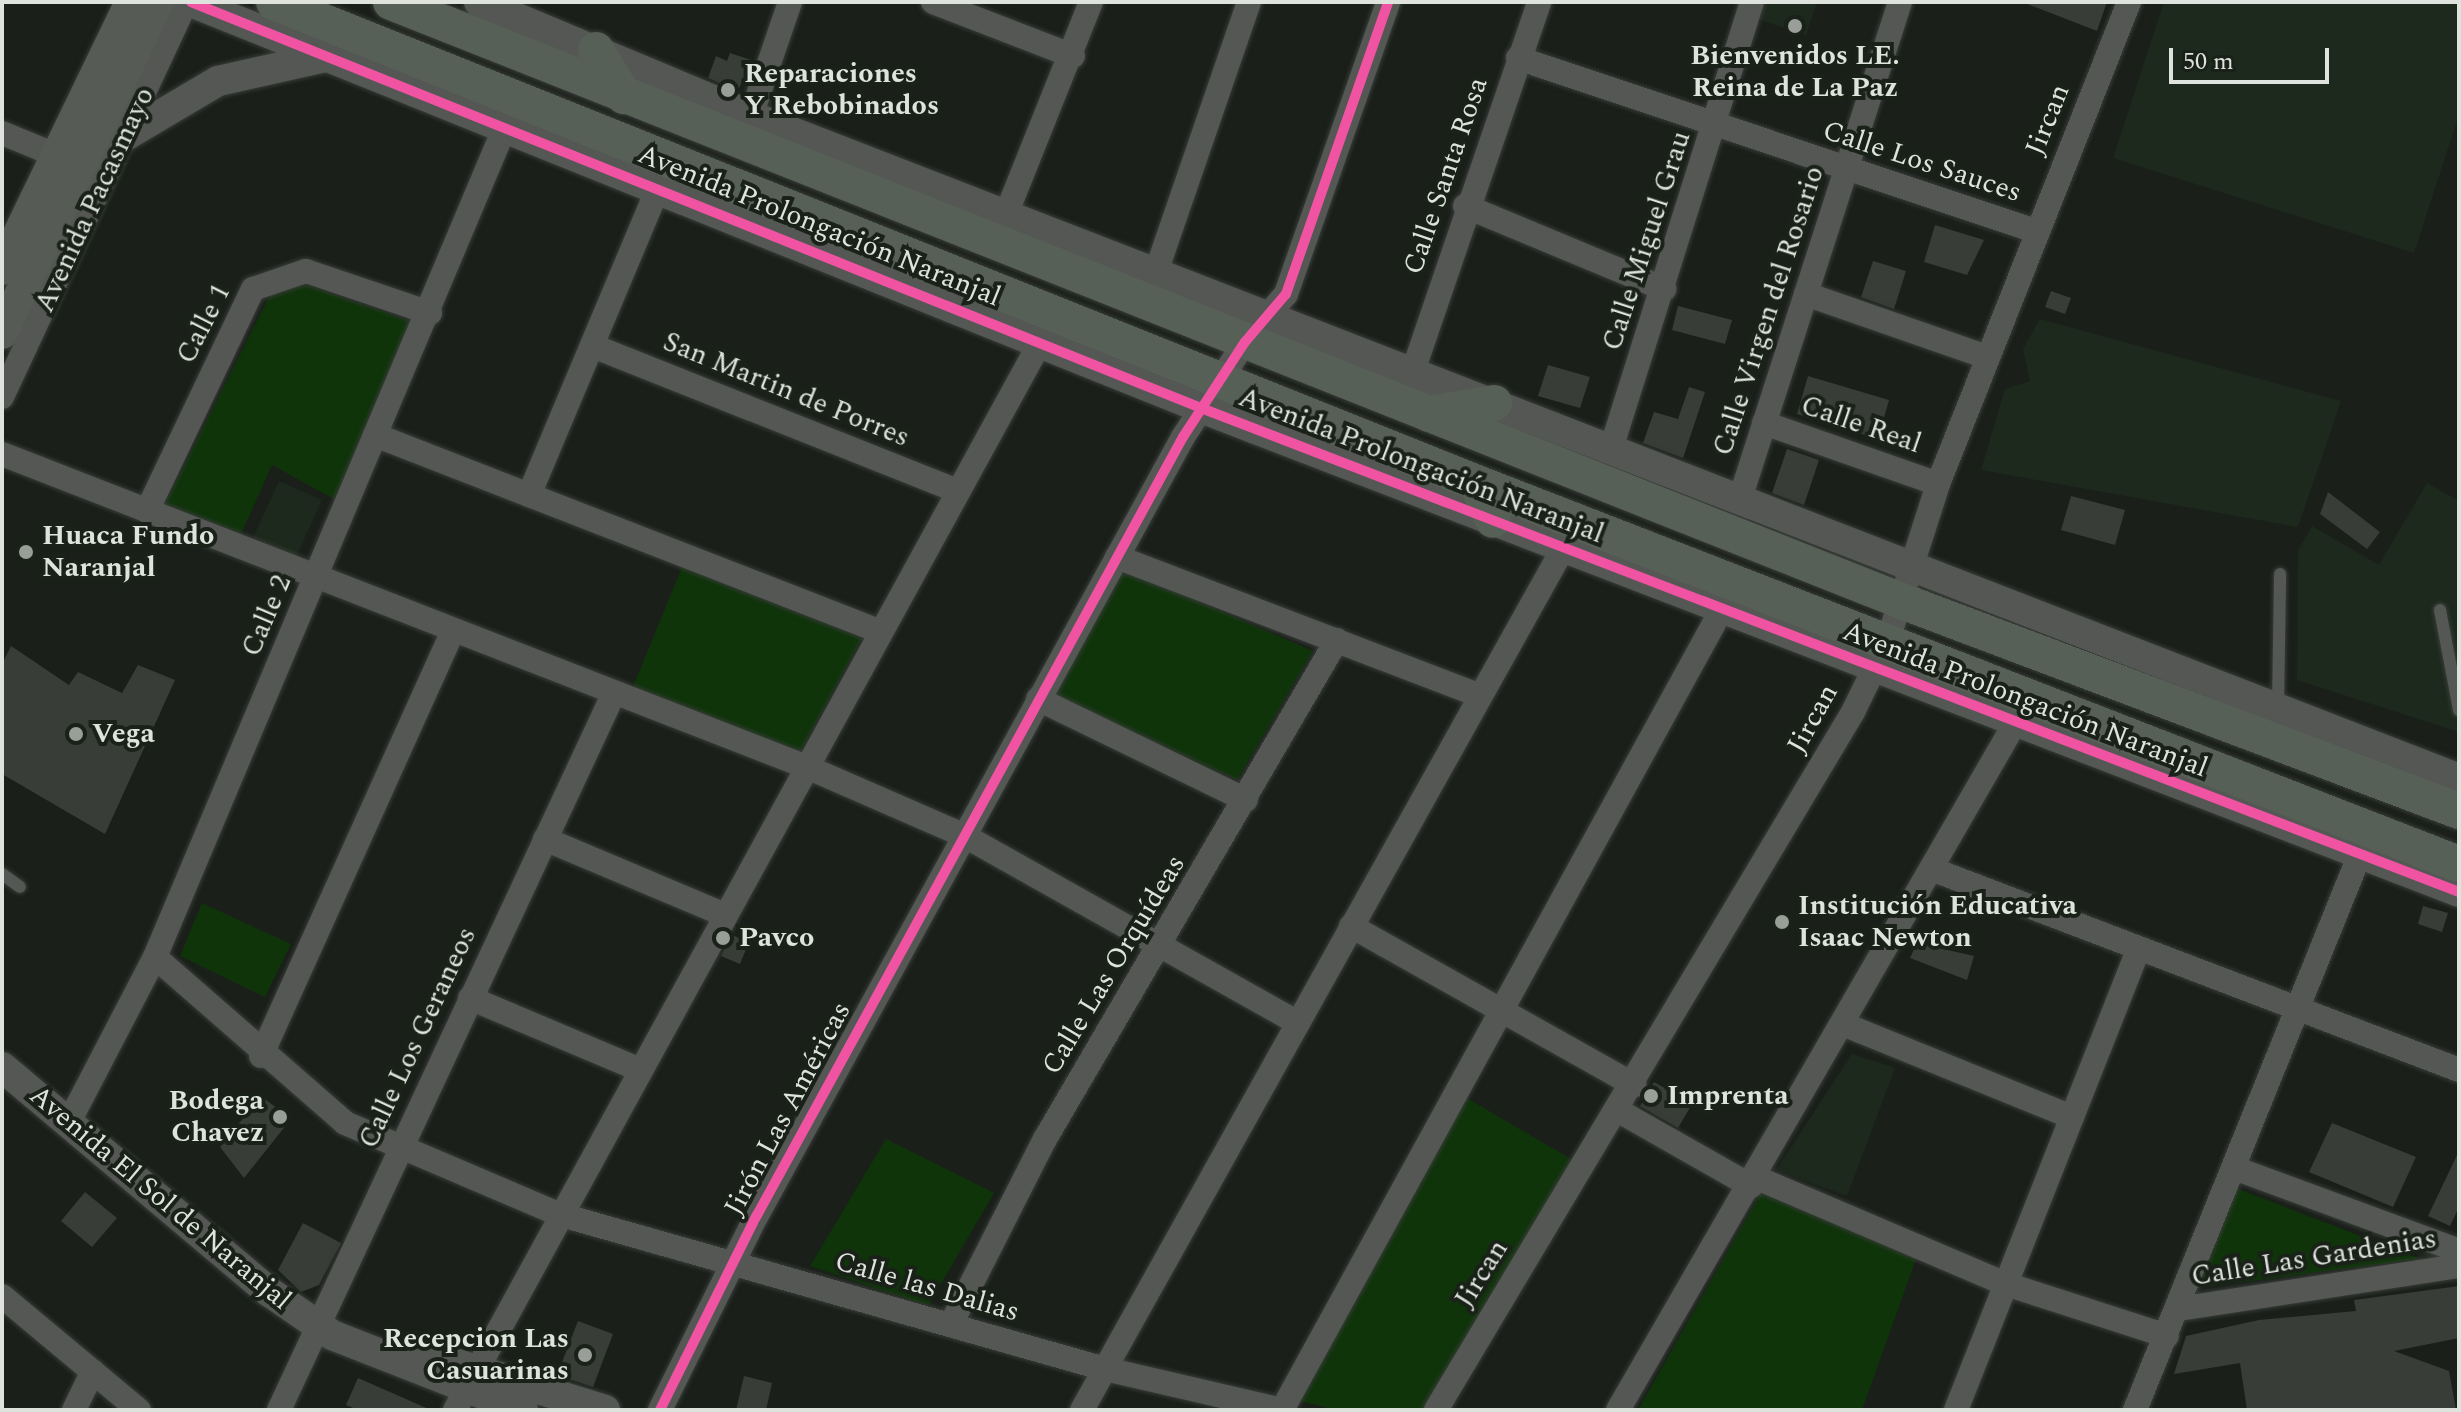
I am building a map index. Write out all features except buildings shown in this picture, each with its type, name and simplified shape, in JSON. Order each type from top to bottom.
[{"type":"main road","name":"Avenida Pacasmayo","points":[[2,269],[82,166],[131,2]]},
{"type":"main road","name":"Avenida Pacasmayo","points":[[2,333],[158,2]]},
{"type":"main road","name":"Avenida Prolongación Naranjal","points":[[274,2],[1211,394],[1477,483],[1881,654],[2158,746],[2459,864]]},
{"type":"main road","name":"Avenida Prolongación Naranjal","points":[[391,2],[1899,600],[2195,705],[2459,811]]},
{"type":"main road","points":[[596,50],[624,96]]},
{"type":"main road","points":[[367,71],[418,61]]},
{"type":"main road","points":[[1429,414],[1494,403]]},
{"type":"main road","points":[[1477,483],[1493,520]]},
{"type":"main road","points":[[2171,666],[2195,705]]},
{"type":"main road","points":[[2110,758],[2158,746]]},
{"type":"street","name":"Avenida Pacasmayo","points":[[2,397],[82,166],[125,136],[189,2]]},
{"type":"street","name":"Avenida Prolongación Naranjal","points":[[189,2],[1041,341],[1211,394],[1493,520],[1723,607],[1881,654],[2110,758],[2459,892]]},
{"type":"street","points":[[479,2],[751,116],[1007,212],[1494,403],[1610,452],[1912,564],[2459,779]]},
{"type":"street","points":[[751,116],[790,2]]},
{"type":"street","points":[[933,2],[1073,56]]},
{"type":"street","points":[[1007,212],[1073,56],[1091,2]]},
{"type":"street","points":[[1156,272],[1249,2]]},
{"type":"street","name":"Jirón Las Américas","points":[[660,1410],[732,1264],[1117,557],[1211,394],[1245,342],[1286,294],[1388,2]]},
{"type":"street","name":"Calle Santa Rosa","points":[[1413,371],[1465,206],[1539,2]]},
{"type":"street","name":"Calle Virgen del Rosario","points":[[1739,502],[1900,2]]},
{"type":"street","name":"Jircan","points":[[1436,1410],[1619,1111],[1881,654],[1938,484],[2035,231],[2129,2]]},
{"type":"street","name":"Calle Miguel Grau","points":[[1610,452],[1716,127],[1746,4]]},
{"type":"street","points":[[125,136],[218,81],[328,56]]},
{"type":"street","name":"Calle Los Sauces","points":[[1518,58],[1716,127],[2035,231]]},
{"type":"street","name":"Calle 2","points":[[69,1122],[155,957],[375,435],[430,313],[505,127]]},
{"type":"street","points":[[2,133],[82,166]]},
{"type":"street","points":[[529,495],[658,188]]},
{"type":"street","points":[[1465,206],[1664,289]]},
{"type":"street","name":"Calle 1","points":[[147,511],[253,289],[306,271],[430,313]]},
{"type":"street","points":[[1806,294],[1987,357]]},
{"type":"street","points":[[463,1391],[1041,341]]},
{"type":"street","name":"San Martin de Porres","points":[[593,346],[957,491]]},
{"type":"street","name":"Calle Real","points":[[1764,423],[1938,484]]},
{"type":"street","points":[[375,435],[879,631]]},
{"type":"street","points":[[2,454],[452,633],[807,767],[963,835],[1298,1023]]},
{"type":"street","points":[[1082,1410],[1564,547]]},
{"type":"street","points":[[1117,557],[1479,695]]},
{"type":"street","points":[[1282,1410],[1723,607]]},
{"type":"street","points":[[261,1056],[452,633]]},
{"type":"street","name":"Calle Las Orquídeas","points":[[951,1324],[1045,1139],[1163,945],[1337,640]]},
{"type":"street","name":"Calle Los Geraneos","points":[[279,1410],[614,693]]},
{"type":"street","points":[[1038,699],[1246,800]]},
{"type":"street","points":[[1618,1410],[1845,1025],[2018,718]]},
{"type":"street","points":[[545,839],[725,915]]},
{"type":"street","points":[[2135,1410],[2360,854]]},
{"type":"street","points":[[1934,870],[2295,1012],[2459,1070]]},
{"type":"street","points":[[1351,926],[1634,1085]]},
{"type":"street","points":[[1956,1410],[2138,950]]},
{"type":"street","name":"Calle las Dalias","points":[[155,957],[261,1056],[345,1123],[558,1214],[1105,1369],[1282,1410]]},
{"type":"street","points":[[470,998],[638,1069]]},
{"type":"street","points":[[1845,1025],[2072,1117]]},
{"type":"street","name":"Avenida El Sol de Naranjal","points":[[2,1067],[268,1291],[319,1323],[339,1324],[463,1391],[523,1410]]},
{"type":"street","points":[[1619,1111],[1754,1182],[2006,1284],[2167,1336]]},
{"type":"street","points":[[2234,1168],[2459,1251]]},
{"type":"street","name":"Calle Las Gardenias","points":[[2178,1309],[2459,1266]]},
{"type":"street","points":[[2,1296],[139,1410]]},
{"type":"street","points":[[74,1410],[93,1371]]},
{"type":"street","name":"Avenida El Sol de Naranjal","points":[[463,1391],[605,1410]]},
{"type":"lane","points":[[2278,707],[2280,574]]},
{"type":"lane","points":[[2440,610],[2459,710]]},
{"type":"lane","points":[[2,874],[20,887]]},
{"type":"shaded area","name":"Bienvenidos LE. Reina de La Paz","points":[[1817,2],[1806,35],[1754,18],[1759,4]]},
{"type":"shaded area","points":[[2164,2],[2459,2],[2459,115],[2414,253],[2113,158]]},
{"type":"shaded area","points":[[2040,319],[2341,401],[2298,527],[1981,470],[2005,389],[2030,381],[2023,349]]},
{"type":"shaded area","points":[[279,481],[322,500],[296,557],[253,538]]},
{"type":"shaded area","points":[[2427,483],[2459,501],[2459,732],[2297,680],[2298,550],[2312,526],[2379,565]]},
{"type":"shaded area","points":[[1852,1054],[1895,1068],[1847,1196],[1776,1170]]},
{"type":"green space","points":[[301,283],[416,323],[334,499],[272,465],[241,534],[165,504],[274,287]]},
{"type":"green space","points":[[682,567],[862,638],[800,752],[632,689]]},
{"type":"green space","points":[[1120,568],[1313,651],[1237,780],[1049,692]]},
{"type":"green space","points":[[202,903],[291,944],[265,997],[180,956]]},
{"type":"green space","points":[[1465,1097],[1578,1163],[1425,1410],[1337,1410],[1299,1401]]},
{"type":"green space","points":[[886,1139],[994,1193],[928,1306],[810,1266]]},
{"type":"green space","points":[[2236,1188],[2420,1259],[2197,1288]]},
{"type":"green space","points":[[1762,1191],[1917,1256],[1862,1410],[1638,1410]]},
{"type":"cycle path","points":[[191,2],[1201,408],[2459,892]]},
{"type":"cycle path","points":[[660,1410],[756,1217],[1183,437],[1245,342],[1286,294],[1388,2]]},
{"type":"place","name":"Bienvenidos LE. Reina de La Paz","points":[[1795,26]]},
{"type":"place","name":"Reparaciones Y Rebobinados","points":[[728,90]]},
{"type":"place","name":"Huaca Fundo Naranjal","points":[[26,552]]},
{"type":"place","name":"Vega","points":[[76,734]]},
{"type":"place","name":"Institución Educativa Isaac Newton","points":[[1782,922]]},
{"type":"place","name":"Pavco","points":[[723,938]]},
{"type":"place","name":"Imprenta","points":[[1651,1096]]},
{"type":"place","name":"Bodega Chavez","points":[[280,1117]]},
{"type":"place","name":"Recepcion Las Casuarinas","points":[[585,1355]]}]
